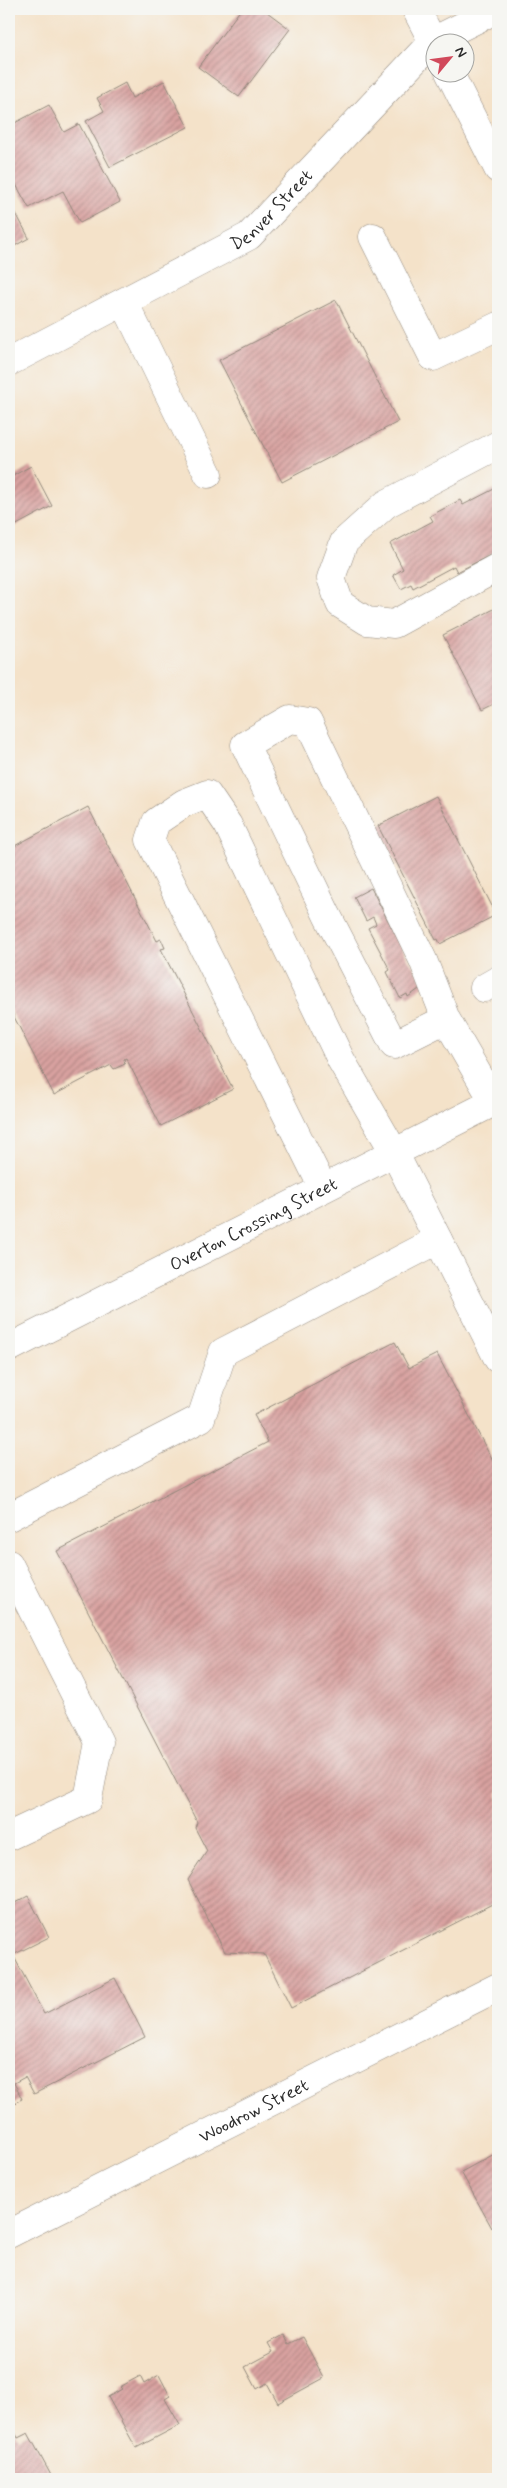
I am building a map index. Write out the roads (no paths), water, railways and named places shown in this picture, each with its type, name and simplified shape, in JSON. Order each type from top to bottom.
[{"type":"street","points":[[416,9],[428,32]]},
{"type":"street","name":"Denver Street","points":[[454,32],[497,9]]},
{"type":"street","name":"Denver Street","points":[[9,362],[249,236],[424,53]]},
{"type":"street","points":[[454,82],[498,169]]},
{"type":"street","points":[[373,237],[433,358],[498,326]]},
{"type":"street","points":[[124,302],[208,474]]},
{"type":"street","points":[[498,445],[386,504],[344,542],[331,578],[340,604],[367,621],[394,624],[498,567]]},
{"type":"street","points":[[446,1019],[394,1045],[327,915],[245,745],[290,719],[308,722],[407,924],[446,1019],[496,1101]]},
{"type":"street","points":[[322,1188],[150,840],[156,822],[184,803],[207,794],[228,825],[341,1060],[394,1152],[498,1359]]},
{"type":"street","name":"Overton Crossing Street","points":[[9,1348],[496,1101]]},
{"type":"street","points":[[9,1518],[201,1418],[223,1352],[438,1240]]},
{"type":"street","points":[[9,1564],[98,1742],[88,1799],[9,1836]]},
{"type":"street","name":"Woodrow Street","points":[[9,2234],[498,1987]]}]
